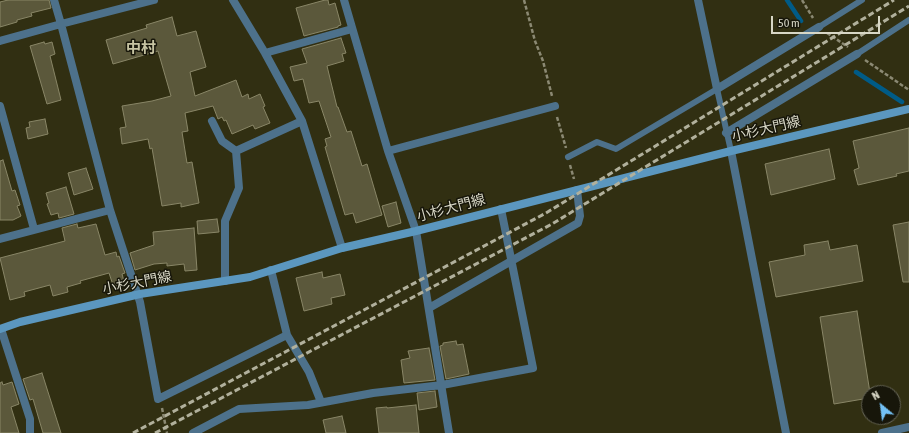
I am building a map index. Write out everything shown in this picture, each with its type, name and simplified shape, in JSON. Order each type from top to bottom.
[{"type":"main road","name":"小杉大門線","points":[[0,329],[20,322],[136,294],[250,277],[342,248],[416,231],[731,151],[909,109]]},
{"type":"street","points":[[54,0],[110,210],[136,294],[140,302],[158,399],[287,335]]},
{"type":"street","points":[[0,41],[154,0]]},
{"type":"street","points":[[233,0],[265,53],[302,121],[342,248]]},
{"type":"street","points":[[344,0],[388,151],[416,231],[449,433]]},
{"type":"street","points":[[698,0],[717,89],[819,28]]},
{"type":"street","points":[[265,53],[352,29]]},
{"type":"street","points":[[726,133],[857,54]]},
{"type":"street","points":[[0,106],[34,229]]},
{"type":"street","points":[[388,151],[555,106]]},
{"type":"street","points":[[212,121],[222,141],[236,151],[239,188],[225,221],[225,281]]},
{"type":"street","points":[[236,151],[302,121]]},
{"type":"street","points":[[731,151],[786,433]]},
{"type":"street","points":[[429,308],[578,223],[580,216],[577,190]]},
{"type":"street","points":[[193,433],[239,409],[308,405],[373,393],[442,385],[533,368],[513,260],[501,209]]},
{"type":"street","points":[[0,239],[110,210]]},
{"type":"street","points":[[271,270],[287,335],[309,372],[321,402]]},
{"type":"street","points":[[0,329],[30,419],[30,433]]},
{"type":"street","points":[[882,433],[909,427]]},
{"type":"lane","points":[[819,28],[862,0]]},
{"type":"lane","points":[[857,54],[909,20]]},
{"type":"lane","points":[[568,157],[597,142],[616,149],[717,89],[731,151]]},
{"type":"path","points":[[802,0],[819,28],[909,90]]},
{"type":"path","points":[[161,398],[167,433]]},
{"type":"building","points":[[8,0],[49,0],[51,8],[31,13],[32,16],[0,27],[0,2]]},
{"type":"building","points":[[328,0],[329,5],[335,3],[341,25],[304,36],[296,8]]},
{"type":"building","points":[[172,17],[177,36],[196,31],[206,67],[190,72],[195,96],[236,80],[242,97],[248,94],[249,99],[260,94],[265,106],[263,107],[270,123],[255,129],[253,125],[232,134],[226,120],[224,121],[222,117],[218,119],[213,106],[185,113],[188,131],[182,132],[187,163],[192,162],[199,203],[181,207],[181,203],[162,206],[152,148],[150,149],[148,139],[122,144],[120,128],[126,127],[122,106],[171,96],[158,51],[113,64],[106,40],[147,28],[146,25]]},
{"type":"building","points":[[341,38],[346,53],[342,54],[344,61],[327,66],[337,107],[347,132],[351,131],[362,166],[367,164],[382,215],[356,223],[353,213],[345,215],[325,147],[327,146],[325,139],[331,137],[319,101],[309,103],[303,79],[294,81],[290,67],[307,63],[302,49]]},
{"type":"building","points":[[44,42],[45,44],[52,42],[55,54],[50,56],[61,100],[47,104],[30,46]]},
{"type":"building","points":[[45,119],[48,134],[28,139],[26,128],[30,127],[29,122]]},
{"type":"building","points":[[909,128],[909,171],[896,174],[897,176],[858,185],[854,170],[859,168],[853,141]]},
{"type":"building","points":[[829,149],[835,179],[771,195],[765,164]]},
{"type":"building","points":[[3,160],[12,191],[15,190],[20,205],[17,206],[21,216],[13,220],[0,220],[0,161]]},
{"type":"building","points":[[86,168],[93,189],[74,195],[68,173]]},
{"type":"building","points":[[66,187],[74,214],[59,218],[58,213],[51,215],[47,204],[49,203],[46,193]]},
{"type":"building","points":[[396,202],[401,223],[388,227],[382,206]]},
{"type":"building","points":[[217,219],[219,232],[198,234],[197,221]]},
{"type":"building","points":[[909,222],[909,282],[903,282],[893,225]]},
{"type":"building","points":[[77,224],[78,228],[96,224],[105,255],[116,252],[117,257],[119,256],[125,273],[122,274],[125,285],[114,288],[109,273],[80,281],[81,283],[67,287],[68,292],[53,296],[50,285],[24,292],[25,296],[10,300],[0,258],[65,241],[62,228]]},
{"type":"building","points":[[194,228],[197,270],[185,271],[184,264],[167,266],[167,263],[154,264],[135,270],[130,253],[154,245],[153,232]]},
{"type":"building","points":[[828,241],[830,250],[857,245],[863,281],[776,297],[769,262],[805,255],[804,245]]},
{"type":"building","points":[[322,272],[323,278],[340,274],[345,295],[331,298],[332,304],[304,311],[296,278]]},
{"type":"building","points":[[857,311],[869,385],[861,385],[861,399],[834,404],[820,317]]},
{"type":"building","points":[[456,341],[457,345],[463,344],[469,374],[446,379],[440,346],[443,345],[443,343]]},
{"type":"building","points":[[429,348],[435,380],[404,383],[401,360],[410,358],[408,351]]},
{"type":"building","points":[[42,373],[61,433],[43,433],[33,399],[30,400],[23,379]]},
{"type":"building","points":[[2,382],[3,385],[12,382],[19,404],[11,407],[19,433],[0,433],[0,383]]},
{"type":"building","points":[[435,391],[437,407],[419,410],[417,393]]},
{"type":"building","points":[[416,405],[419,433],[379,433],[376,408]]},
{"type":"building","points":[[342,416],[346,433],[326,433],[323,420]]},
{"type":"waterway","points":[[787,0],[801,21]]},
{"type":"waterway","points":[[856,72],[902,102]]},
{"type":"railway","points":[[133,433],[546,213],[894,0]]},
{"type":"railway","points":[[155,433],[552,224],[909,6]]},
{"type":"district","name":"中村","points":[[141,48]]}]
